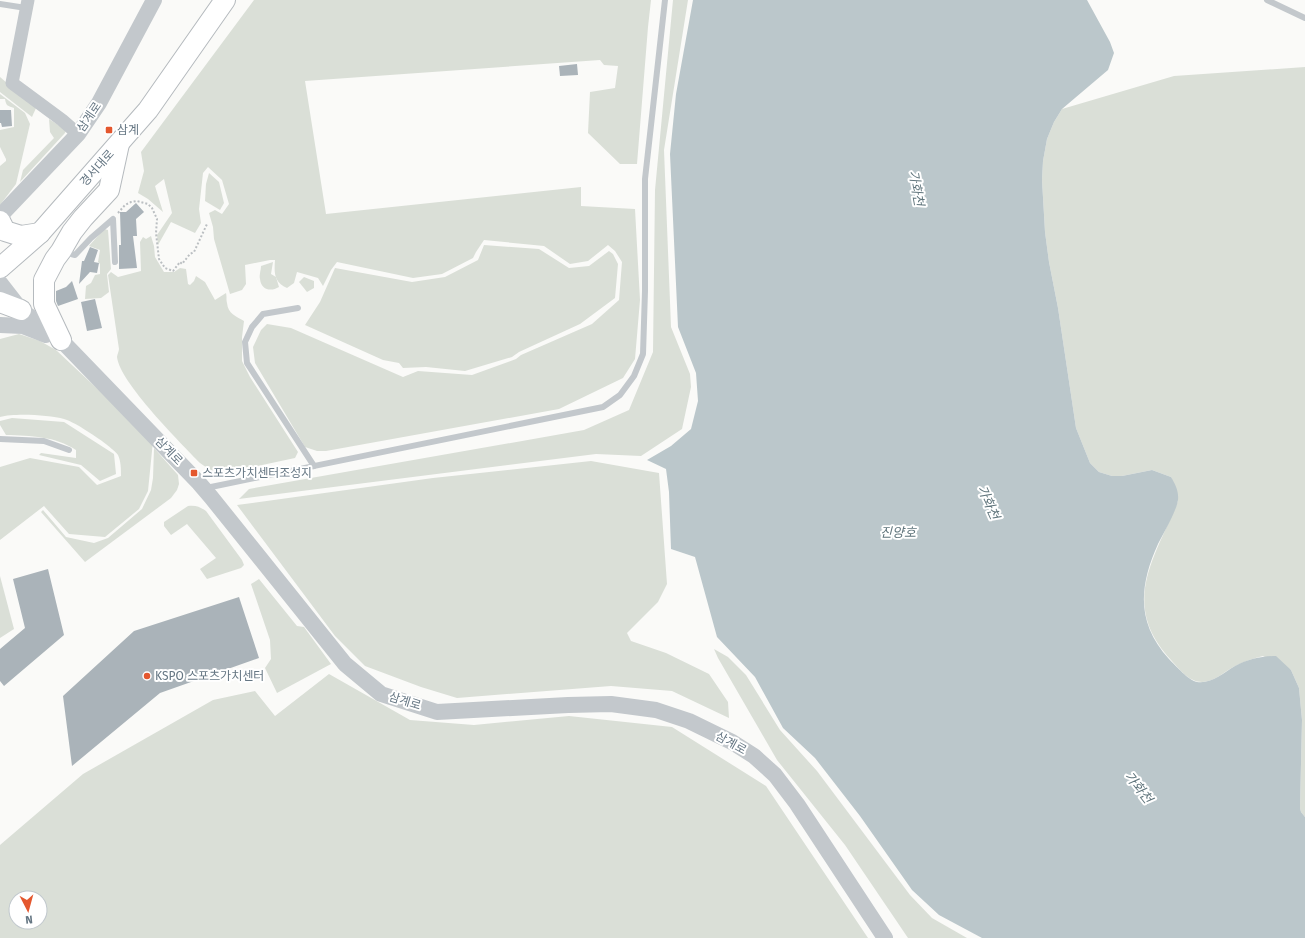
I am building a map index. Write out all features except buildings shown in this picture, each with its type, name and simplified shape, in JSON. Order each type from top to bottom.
[{"type":"main road","name":"경서대로","points":[[0,268],[40,233],[148,110],[225,0]]},
{"type":"main road","points":[[61,340],[44,304],[44,280],[55,258],[72,232],[109,190],[119,143]]},
{"type":"main road","points":[[0,221],[5,231],[21,236],[40,233]]},
{"type":"main road","points":[[0,302],[21,310]]},
{"type":"street","name":"삼계로","points":[[0,216],[78,134],[99,104],[154,0]]},
{"type":"street","points":[[27,4],[12,83],[62,120],[78,134]]},
{"type":"street","name":"삼계로","points":[[0,283],[21,310],[61,340],[204,488],[345,664],[381,694],[437,712],[611,704],[656,710],[689,721],[732,742],[754,756],[775,775],[797,804],[885,938]]},
{"type":"street","points":[[0,325],[23,326],[61,340]]},
{"type":"lane","points":[[204,488],[603,407],[620,395],[634,376],[643,354],[646,179],[665,0]]},
{"type":"lane","points":[[1267,0],[1305,18]]},
{"type":"lane","points":[[0,4],[27,4]]},
{"type":"lane","points":[[61,251],[75,255],[91,238],[113,219]]},
{"type":"lane","points":[[113,219],[115,262]]},
{"type":"lane","points":[[298,308],[263,314],[252,327],[245,342],[247,364],[314,466]]},
{"type":"lane","points":[[0,439],[44,442],[69,450]]},
{"type":"path","points":[[113,219],[125,205],[131,202],[138,201],[148,204],[152,208],[157,219],[156,233],[159,259],[165,268],[174,271],[180,262],[182,264],[190,254],[194,252],[207,224]]},
{"type":"shaded area","points":[[254,0],[651,0],[637,164],[620,164],[588,133],[590,92],[615,88],[618,66],[604,65],[600,60],[305,81],[326,214],[581,187],[581,206],[635,209],[640,300],[635,359],[623,378],[559,409],[326,451],[317,451],[305,447],[255,363],[253,347],[261,330],[267,324],[291,328],[403,377],[418,371],[472,375],[516,359],[521,355],[592,324],[619,300],[622,262],[615,251],[608,245],[588,261],[570,264],[544,246],[484,240],[473,258],[442,274],[413,278],[337,262],[323,286],[318,278],[297,272],[294,283],[287,288],[277,280],[275,260],[245,265],[246,284],[242,290],[230,294],[214,239],[213,227],[209,213],[215,210],[222,214],[229,204],[222,180],[208,167],[203,173],[199,209],[201,223],[195,233],[171,222],[158,245],[157,235],[172,213],[164,179],[155,186],[163,212],[148,199],[138,193],[144,171],[141,152]]},
{"type":"shaded area","points":[[673,0],[688,0],[664,150],[671,327],[690,374],[691,387],[682,429],[641,456],[596,454],[239,499],[249,489],[584,430],[629,410],[653,352],[655,190]]},
{"type":"shaded area","points":[[1305,67],[1305,817],[1300,808],[1302,720],[1299,688],[1291,670],[1263,656],[1237,665],[1211,680],[1202,682],[1193,680],[1171,660],[1155,639],[1147,620],[1144,600],[1146,581],[1160,542],[1178,501],[1171,477],[1152,470],[1122,476],[1112,476],[1099,472],[1090,463],[1076,428],[1058,308],[1049,262],[1045,232],[1042,180],[1043,161],[1047,139],[1054,122],[1062,109],[1174,76]]},
{"type":"shaded area","points":[[0,77],[36,108],[32,117],[0,92]]},
{"type":"shaded area","points":[[0,94],[25,113],[30,124],[16,184],[0,205],[0,166],[6,161],[6,159],[0,147],[0,130],[14,127],[14,108],[6,103],[5,99],[0,99]]},
{"type":"shaded area","points":[[49,119],[66,130],[65,133],[20,182],[23,170],[54,138],[50,132]]},
{"type":"shaded area","points":[[209,173],[219,182],[224,203],[220,210],[205,201],[206,184]]},
{"type":"shaded area","points":[[104,229],[108,230],[111,269],[107,274],[109,292],[101,298],[85,299],[86,286],[91,283],[95,275],[100,274],[100,264],[98,262],[100,250],[89,246]]},
{"type":"shaded area","points":[[151,236],[155,257],[164,272],[174,272],[180,268],[186,269],[188,284],[190,285],[194,281],[196,276],[205,282],[215,300],[226,293],[229,310],[244,321],[242,361],[250,377],[298,452],[295,458],[225,473],[210,470],[200,463],[166,428],[129,382],[117,357],[119,349],[108,275],[111,272],[118,277],[141,271],[140,242],[143,237],[146,239]]},
{"type":"shaded area","points":[[484,245],[539,249],[569,268],[589,266],[609,251],[613,254],[618,264],[615,298],[580,324],[519,352],[512,357],[465,371],[426,367],[403,368],[399,363],[383,360],[305,325],[320,302],[335,268],[412,282],[445,277],[478,260]]},
{"type":"shaded area","points":[[273,262],[271,274],[276,277],[279,287],[270,290],[262,286],[260,274],[261,266]]},
{"type":"shaded area","points":[[304,277],[314,281],[314,288],[307,292],[299,282]]},
{"type":"shaded area","points":[[19,334],[40,341],[56,350],[153,441],[148,491],[139,509],[105,537],[69,534],[44,506],[0,540],[0,467],[30,458],[79,467],[97,485],[121,476],[120,460],[115,451],[76,424],[64,419],[32,415],[0,417],[0,339]]},
{"type":"shaded area","points":[[12,418],[64,422],[114,454],[116,474],[100,481],[81,465],[39,455],[41,453],[76,458],[76,450],[68,445],[51,439],[34,436],[6,435],[0,425],[0,421]]},
{"type":"shaded area","points":[[154,448],[178,475],[179,484],[177,490],[171,498],[85,562],[41,512],[43,510],[66,537],[94,543],[108,538],[142,509],[151,490]]},
{"type":"shaded area","points":[[591,461],[659,473],[667,584],[658,602],[627,633],[631,641],[666,653],[709,674],[728,702],[729,718],[672,691],[611,686],[457,698],[421,687],[365,666],[335,636],[237,505],[433,478]]},
{"type":"shaded area","points":[[188,506],[202,508],[206,511],[242,560],[244,565],[241,568],[207,579],[200,569],[216,558],[187,524],[171,535],[164,526],[164,522]]},
{"type":"shaded area","points":[[0,576],[14,629],[0,638]]},
{"type":"shaded area","points":[[259,579],[297,626],[304,627],[331,664],[277,693],[265,668],[271,659],[270,640],[251,584]]},
{"type":"shaded area","points":[[714,649],[728,657],[746,675],[780,730],[817,771],[910,895],[932,918],[967,938],[908,938],[845,845],[777,760]]},
{"type":"shaded area","points":[[329,674],[410,720],[474,725],[569,716],[672,727],[766,786],[868,938],[0,938],[0,845],[83,774],[213,700],[255,691],[275,716]]},
{"type":"water","name":"진양호","points":[[693,0],[1087,0],[1110,42],[1114,53],[1108,70],[1062,109],[1054,122],[1047,139],[1043,161],[1042,180],[1045,232],[1049,262],[1058,308],[1076,428],[1090,463],[1099,472],[1112,476],[1122,476],[1152,470],[1171,477],[1176,488],[1178,494],[1177,504],[1173,516],[1158,544],[1147,575],[1144,589],[1146,618],[1151,632],[1158,645],[1169,659],[1186,676],[1197,682],[1212,680],[1235,666],[1255,658],[1276,656],[1291,670],[1299,688],[1302,720],[1300,808],[1305,817],[1305,938],[982,938],[939,915],[912,890],[860,816],[815,758],[783,728],[755,677],[717,637],[695,557],[671,549],[669,492],[666,469],[647,460],[671,446],[691,429],[698,401],[696,373],[678,327],[670,154],[676,94]]},
{"type":"place","name":"삼계","points":[[109,130]]},
{"type":"place","name":"스포츠가치센터조성지","points":[[194,473]]},
{"type":"place","name":"KSPO 스포츠가치센터","points":[[147,676]]},
{"type":"water label","name":"가화천","points":[[917,188]]},
{"type":"water label","name":"가화천","points":[[989,502]]},
{"type":"water label","name":"가화천","points":[[1139,787]]}]
